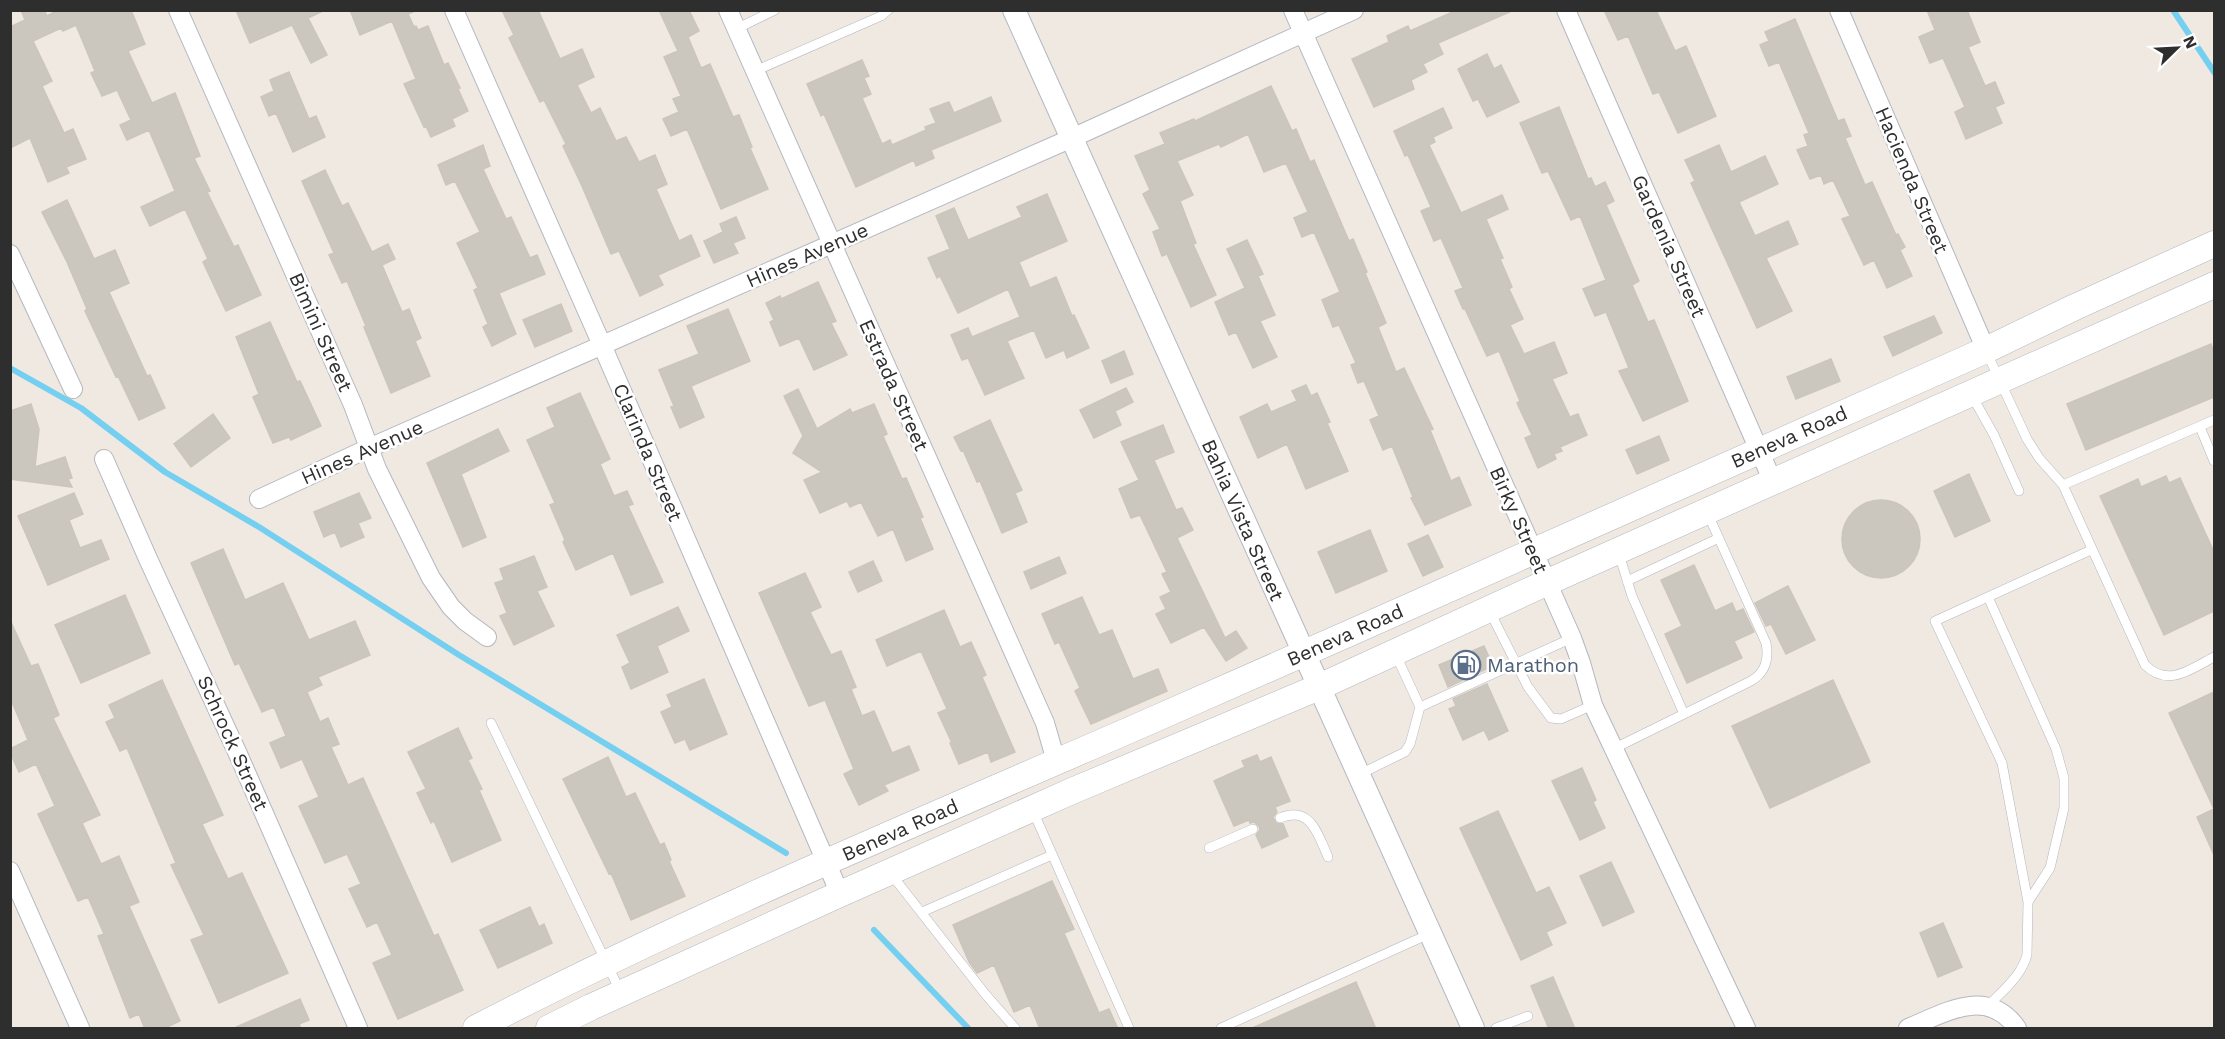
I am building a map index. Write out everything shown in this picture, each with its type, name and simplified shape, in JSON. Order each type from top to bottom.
[{"type":"main road","name":"Beneva Road","points":[[476,1029],[607,962],[826,863],[1304,654],[1986,350],[2214,244]]},
{"type":"main road","name":"Beneva Road","points":[[549,1029],[621,993],[1032,808],[1319,687],[1548,582],[2214,285]]},
{"type":"street","name":"Bimini Street","points":[[178,10],[353,405],[377,469],[431,578],[451,607],[487,637]]},
{"type":"street","name":"Clarinda Street","points":[[454,10],[840,894]]},
{"type":"street","name":"Estrada Street","points":[[728,10],[1045,723],[1056,761]]},
{"type":"street","name":"Bahia Vista Street","points":[[1014,10],[1473,1029]]},
{"type":"street","name":"Birky Street","points":[[1293,10],[1548,582],[1572,638],[1593,705],[1746,1029]]},
{"type":"street","name":"Hines Avenue","points":[[259,499],[369,448],[1072,138],[1354,10]]},
{"type":"street","name":"Gardenia Street","points":[[1566,10],[1773,482]]},
{"type":"street","name":"Hacienda Street","points":[[1839,10],[1986,350]]},
{"type":"street","points":[[10,254],[72,389]]},
{"type":"street","name":"Schrock Street","points":[[104,459],[238,754],[358,1029]]},
{"type":"street","points":[[10,871],[80,1029]]},
{"type":"street","points":[[1908,1029],[1959,1007],[1976,1005],[2004,1014],[2017,1029]]},
{"type":"lane","points":[[736,29],[775,10]]},
{"type":"lane","points":[[755,71],[881,16],[888,10]]},
{"type":"lane","points":[[1986,350],[2027,439],[2039,458],[2063,485],[2145,665],[2158,676],[2174,677],[2214,657]]},
{"type":"lane","points":[[1970,394],[1994,435],[2019,491]]},
{"type":"lane","points":[[2063,485],[2214,420]]},
{"type":"lane","points":[[2200,427],[2214,461]]},
{"type":"lane","points":[[1613,749],[1751,681],[1762,673],[1766,664],[1768,653],[1766,643],[1706,512]]},
{"type":"lane","points":[[1627,581],[1719,538]]},
{"type":"lane","points":[[1987,1007],[2015,978],[2025,963],[2028,902],[2001,764],[1935,621],[2091,550]]},
{"type":"lane","points":[[1618,552],[1632,596],[1684,714]]},
{"type":"lane","points":[[1988,597],[2056,749],[2064,778],[2064,808],[2050,868],[2028,902]]},
{"type":"lane","points":[[1489,609],[1515,664],[1551,718],[1561,719],[1593,705]]},
{"type":"lane","points":[[1420,707],[1572,638]]},
{"type":"lane","points":[[1358,775],[1405,752],[1410,744],[1420,707],[1395,652]]},
{"type":"lane","points":[[491,723],[621,993]]},
{"type":"lane","points":[[1032,808],[1129,1029]]},
{"type":"lane","points":[[1280,818],[1294,813],[1305,817],[1313,826],[1328,856]]},
{"type":"lane","points":[[1209,848],[1253,829]]},
{"type":"lane","points":[[922,912],[1053,855]]},
{"type":"lane","points":[[889,872],[1015,1029]]},
{"type":"lane","points":[[1221,1029],[1430,934]]},
{"type":"lane","points":[[1496,1029],[1528,1016]]},
{"type":"building","points":[[21,10],[44,10],[47,16],[58,10],[131,10],[145,44],[128,51],[152,103],[175,93],[200,156],[194,158],[210,191],[207,192],[234,247],[238,245],[261,295],[226,311],[203,262],[208,259],[185,209],[150,226],[141,207],[175,191],[149,130],[127,140],[120,125],[131,120],[117,90],[102,96],[91,73],[95,71],[76,25],[63,31],[61,28],[33,41],[52,81],[42,86],[64,133],[73,129],[86,159],[66,167],[69,173],[48,182],[30,138],[10,148],[10,27],[25,20]]},
{"type":"building","points":[[236,10],[325,10],[308,18],[327,55],[311,63],[292,25],[250,43]]},
{"type":"building","points":[[350,10],[417,10],[408,14],[414,27],[416,26],[418,30],[428,26],[444,65],[448,63],[460,88],[458,89],[468,111],[452,119],[455,126],[431,137],[404,84],[416,79],[392,21],[360,35]]},
{"type":"building","points":[[502,10],[538,10],[560,59],[582,49],[594,77],[577,85],[591,113],[600,108],[616,141],[626,137],[639,162],[655,155],[667,184],[656,189],[679,241],[691,235],[700,256],[658,275],[663,285],[640,296],[619,251],[611,254],[563,146],[566,144],[544,100],[540,102],[509,38],[514,35]]},
{"type":"building","points":[[659,10],[689,10],[699,31],[688,37],[701,68],[710,64],[733,117],[739,115],[768,189],[721,209],[687,129],[671,136],[663,119],[679,112],[673,99],[681,96],[664,57],[678,51]]},
{"type":"building","points":[[1457,10],[1514,10],[1438,43],[1443,54],[1423,64],[1427,72],[1411,80],[1414,89],[1374,107],[1352,59],[1389,42],[1387,36],[1408,26],[1410,31]]},
{"type":"building","points":[[1604,10],[1656,10],[1675,51],[1686,46],[1716,116],[1678,133],[1659,92],[1653,94],[1628,36],[1618,40]]},
{"type":"building","points":[[1927,10],[1967,10],[1980,42],[1968,47],[1985,86],[1995,82],[2004,103],[1995,107],[2002,123],[1966,139],[1955,112],[1965,107],[1943,58],[1930,63],[1919,37],[1935,30]]},
{"type":"building","points":[[1795,19],[1838,121],[1844,119],[1851,136],[1845,138],[1865,185],[1872,182],[1896,235],[1898,234],[1905,247],[1900,250],[1912,276],[1887,288],[1874,260],[1864,265],[1842,219],[1850,216],[1833,180],[1824,184],[1821,175],[1810,179],[1797,150],[1808,146],[1804,135],[1809,133],[1779,62],[1769,66],[1760,45],[1769,41],[1765,32]]},
{"type":"building","points":[[1487,54],[1494,69],[1501,65],[1519,102],[1487,117],[1478,99],[1473,101],[1458,69]]},
{"type":"building","points":[[862,60],[869,76],[864,78],[871,94],[862,98],[882,144],[890,140],[892,145],[926,130],[925,127],[936,123],[930,109],[949,102],[954,113],[991,97],[1001,121],[931,150],[934,158],[916,166],[914,160],[856,187],[824,114],[821,116],[807,84]]},
{"type":"building","points":[[289,72],[309,119],[316,116],[325,137],[293,152],[276,113],[269,116],[261,97],[274,91],[270,80]]},
{"type":"building","points":[[1271,86],[1292,131],[1296,129],[1310,162],[1314,160],[1349,241],[1353,239],[1386,323],[1378,327],[1396,372],[1404,368],[1433,429],[1430,430],[1451,481],[1459,477],[1471,505],[1425,525],[1411,498],[1413,497],[1392,446],[1383,450],[1370,420],[1379,416],[1364,381],[1358,383],[1351,365],[1356,363],[1339,325],[1333,327],[1322,300],[1340,292],[1314,232],[1302,237],[1294,218],[1308,212],[1286,163],[1264,172],[1248,134],[1221,147],[1219,144],[1177,161],[1193,195],[1180,201],[1196,243],[1193,244],[1216,295],[1191,307],[1167,254],[1162,256],[1153,232],[1160,229],[1143,194],[1150,190],[1135,156],[1165,144],[1160,133],[1194,119],[1195,121]]},
{"type":"building","points":[[1559,107],[1588,179],[1591,178],[1595,187],[1605,182],[1614,201],[1606,205],[1639,281],[1632,285],[1648,322],[1654,320],[1688,401],[1643,421],[1619,371],[1629,368],[1606,312],[1595,316],[1583,289],[1606,280],[1580,216],[1571,220],[1548,171],[1542,173],[1520,123]]},
{"type":"building","points":[[1443,108],[1452,128],[1433,137],[1435,142],[1429,145],[1461,213],[1502,195],[1508,209],[1486,219],[1503,258],[1500,259],[1512,287],[1509,289],[1523,319],[1510,325],[1524,354],[1554,342],[1567,373],[1552,379],[1570,417],[1578,414],[1587,435],[1560,447],[1562,451],[1554,454],[1556,459],[1538,468],[1525,438],[1532,435],[1517,403],[1520,401],[1499,351],[1487,356],[1463,309],[1455,291],[1463,288],[1441,238],[1434,241],[1421,211],[1431,207],[1408,155],[1405,156],[1394,131]]},
{"type":"building","points":[[483,145],[490,166],[483,169],[506,219],[511,217],[530,258],[537,255],[545,274],[499,293],[516,334],[492,346],[483,327],[488,324],[474,290],[478,288],[457,243],[480,232],[455,181],[446,185],[438,165]]},
{"type":"building","points":[[1719,145],[1731,172],[1765,156],[1778,184],[1739,202],[1755,236],[1788,221],[1798,244],[1766,258],[1792,311],[1757,328],[1691,183],[1695,181],[1685,160]]},
{"type":"building","points":[[325,170],[342,206],[348,203],[372,252],[388,244],[395,259],[382,265],[402,312],[409,309],[421,338],[415,341],[430,376],[391,393],[347,281],[342,283],[329,255],[334,253],[302,181]]},
{"type":"building","points":[[1047,194],[1067,241],[1019,262],[1030,288],[1056,277],[1072,316],[1074,315],[1089,348],[1067,358],[1064,350],[1046,358],[1034,330],[1007,341],[1024,378],[985,395],[968,358],[962,360],[951,335],[968,328],[972,337],[1020,317],[1008,289],[958,313],[940,276],[937,278],[928,258],[950,249],[936,216],[954,208],[968,240],[1022,217],[1017,207]]},
{"type":"building","points":[[67,200],[94,259],[115,250],[129,283],[109,292],[147,376],[150,375],[165,408],[139,420],[85,311],[87,309],[67,262],[42,212]]},
{"type":"building","points":[[736,217],[745,238],[733,243],[738,253],[714,263],[704,241],[723,232],[720,224]]},
{"type":"building","points":[[1247,240],[1263,274],[1258,276],[1275,315],[1260,321],[1277,357],[1253,368],[1236,332],[1229,335],[1215,302],[1245,288],[1227,249]]},
{"type":"building","points":[[818,282],[836,321],[831,323],[847,355],[814,370],[799,338],[780,346],[770,322],[774,320],[766,303],[780,296],[781,299]]},
{"type":"building","points":[[561,304],[572,331],[535,347],[523,320]]},
{"type":"building","points":[[728,309],[750,361],[691,386],[704,417],[680,428],[671,407],[674,406],[659,370],[699,354],[687,326]]},
{"type":"building","points":[[1934,316],[1942,333],[1893,356],[1884,337]]},
{"type":"building","points":[[270,322],[297,382],[300,381],[321,426],[291,440],[289,437],[273,443],[253,397],[259,394],[236,337]]},
{"type":"building","points":[[2211,344],[2214,353],[2214,397],[2086,450],[2067,404]]},
{"type":"building","points":[[1124,351],[1133,374],[1111,383],[1102,361]]},
{"type":"building","points":[[1831,359],[1840,381],[1796,399],[1787,377]]},
{"type":"building","points":[[1306,385],[1311,396],[1317,393],[1348,471],[1306,489],[1287,444],[1258,458],[1240,417],[1267,404],[1271,412],[1297,401],[1292,391]]},
{"type":"building","points":[[1126,388],[1133,402],[1115,411],[1121,425],[1094,438],[1080,410]]},
{"type":"building","points":[[798,389],[817,429],[850,409],[852,413],[874,404],[887,434],[883,436],[902,479],[906,478],[923,517],[920,518],[933,549],[906,561],[893,529],[878,536],[861,502],[850,507],[847,501],[820,513],[804,480],[822,472],[793,453],[803,436],[784,396]]},
{"type":"building","points":[[580,393],[610,459],[600,464],[614,496],[627,491],[633,504],[628,506],[663,582],[631,595],[613,553],[576,570],[550,505],[555,503],[527,440],[555,427],[547,408]]},
{"type":"building","points":[[31,404],[39,429],[35,467],[65,457],[72,478],[68,479],[72,487],[10,479],[10,411]]},
{"type":"building","points":[[213,414],[230,438],[191,467],[174,444]]},
{"type":"building","points":[[990,420],[1022,490],[1015,493],[1027,522],[1002,533],[980,481],[977,482],[963,450],[961,451],[954,437]]},
{"type":"building","points":[[1163,425],[1174,452],[1154,460],[1176,510],[1182,508],[1193,530],[1177,538],[1225,638],[1236,631],[1247,648],[1226,661],[1204,627],[1171,643],[1156,614],[1166,609],[1160,597],[1171,592],[1162,574],[1167,572],[1140,515],[1131,518],[1119,489],[1139,480],[1121,442]]},
{"type":"building","points":[[498,429],[509,451],[461,474],[486,537],[463,547],[427,463]]},
{"type":"building","points":[[1659,436],[1669,460],[1637,474],[1626,450]]},
{"type":"building","points":[[1969,474],[1990,521],[1955,537],[1934,491]]},
{"type":"building","points":[[2166,476],[2169,483],[2180,478],[2214,552],[2214,611],[2164,635],[2100,496],[2138,479],[2141,487]]},
{"type":"building","points":[[74,493],[83,514],[69,520],[80,548],[101,540],[109,559],[48,585],[18,516]]},
{"type":"building","points":[[359,493],[371,518],[358,523],[364,537],[341,547],[335,532],[324,537],[314,512]]},
{"type":"building","points":[[1873,500],[1889,500],[1903,506],[1914,517],[1920,531],[1920,547],[1914,561],[1903,572],[1889,578],[1873,578],[1859,572],[1848,561],[1842,547],[1842,531],[1848,517],[1859,506]]},
{"type":"building","points":[[1370,530],[1387,571],[1336,593],[1318,552]]},
{"type":"building","points":[[1428,535],[1443,567],[1423,576],[1408,544]]},
{"type":"building","points":[[223,549],[245,600],[283,583],[309,640],[355,621],[370,655],[318,677],[322,685],[307,692],[320,722],[328,718],[339,744],[331,747],[348,785],[363,778],[434,936],[438,934],[463,990],[398,1019],[373,963],[392,955],[377,922],[367,927],[349,889],[361,884],[347,854],[325,863],[299,806],[319,797],[302,759],[281,768],[270,743],[286,736],[274,707],[262,712],[239,663],[235,665],[191,563]]},
{"type":"building","points":[[534,556],[547,587],[537,591],[554,626],[514,645],[500,616],[507,613],[495,583],[504,580],[500,569]]},
{"type":"building","points":[[1059,557],[1066,573],[1031,589],[1024,572]]},
{"type":"building","points":[[873,561],[882,581],[858,592],[849,572]]},
{"type":"building","points":[[1694,565],[1715,611],[1732,603],[1736,612],[1743,609],[1754,632],[1734,641],[1742,658],[1687,683],[1665,634],[1682,626],[1661,580]]},
{"type":"building","points":[[805,573],[821,607],[810,612],[831,655],[841,651],[856,687],[851,689],[862,716],[874,711],[892,753],[909,746],[919,770],[884,785],[888,791],[859,805],[844,774],[854,769],[825,700],[809,706],[759,593]]},
{"type":"building","points":[[1788,586],[1815,640],[1786,654],[1771,624],[1766,626],[1755,603]]},
{"type":"building","points":[[125,595],[150,653],[81,683],[55,625]]},
{"type":"building","points":[[1082,597],[1099,635],[1112,630],[1133,679],[1158,669],[1167,691],[1091,724],[1075,691],[1080,688],[1059,642],[1055,644],[1042,614]]},
{"type":"building","points":[[678,607],[689,631],[657,646],[668,672],[631,689],[622,667],[630,663],[617,635]]},
{"type":"building","points":[[944,610],[960,647],[971,642],[986,675],[982,677],[1015,752],[991,762],[988,752],[959,764],[938,713],[947,709],[921,651],[887,666],[876,640]]},
{"type":"building","points":[[10,620],[31,666],[38,664],[59,715],[53,718],[100,815],[82,823],[101,864],[119,856],[139,902],[129,906],[180,1021],[163,1029],[145,1029],[139,1014],[130,1018],[98,936],[104,934],[88,897],[78,901],[38,814],[55,806],[36,764],[19,772],[10,752],[10,749],[28,740],[10,697]]},
{"type":"building","name":"Marathon","points":[[1484,646],[1493,666],[1448,687],[1439,665]]},
{"type":"building","points":[[704,679],[727,734],[690,750],[685,739],[675,743],[661,712],[672,707],[667,695]]},
{"type":"building","points":[[162,680],[223,815],[202,824],[228,879],[242,873],[288,973],[219,1003],[191,940],[204,935],[171,865],[176,863],[127,748],[120,751],[106,722],[115,718],[109,705]]},
{"type":"building","points":[[1833,680],[1870,762],[1770,808],[1732,726]]},
{"type":"building","points":[[1487,684],[1508,731],[1489,740],[1484,730],[1463,740],[1449,709],[1456,706],[1453,699]]},
{"type":"building","points":[[2214,692],[2214,809],[2169,713]]},
{"type":"building","points":[[458,728],[472,758],[468,760],[482,789],[479,790],[501,840],[452,862],[434,821],[431,823],[417,793],[426,789],[408,752]]},
{"type":"building","points":[[1257,755],[1260,762],[1271,757],[1290,801],[1275,807],[1277,812],[1273,817],[1276,823],[1283,824],[1288,836],[1262,848],[1256,835],[1260,830],[1259,826],[1254,822],[1250,823],[1249,820],[1234,826],[1214,781],[1245,767],[1242,761]]},
{"type":"building","points":[[608,757],[626,797],[635,793],[660,845],[664,843],[671,860],[669,861],[685,896],[631,920],[611,873],[609,874],[563,779]]},
{"type":"building","points":[[1582,768],[1596,800],[1593,802],[1605,828],[1580,840],[1552,781]]},
{"type":"building","points":[[2214,809],[2214,855],[2197,817]]},
{"type":"building","points":[[1498,811],[1536,893],[1549,887],[1566,923],[1546,932],[1552,945],[1521,960],[1460,828]]},
{"type":"building","points":[[1611,862],[1634,912],[1603,926],[1580,876]]},
{"type":"building","points":[[1052,881],[1074,929],[1064,933],[1099,1013],[1109,1009],[1118,1029],[1040,1029],[1030,1005],[1014,1012],[994,965],[977,973],[969,962],[953,925]]},
{"type":"building","points":[[530,907],[539,927],[544,924],[552,943],[498,968],[480,930]]},
{"type":"building","points":[[1943,923],[1962,967],[1938,977],[1920,933]]},
{"type":"building","points":[[1553,977],[1575,1029],[1549,1029],[1531,986]]},
{"type":"building","points":[[1356,982],[1376,1029],[1250,1029]]},
{"type":"building","points":[[300,999],[309,1020],[299,1024],[301,1029],[232,1029]]},
{"type":"waterway","points":[[2173,10],[2214,72]]},
{"type":"waterway","points":[[10,368],[81,408],[165,472],[259,527],[459,655],[786,853]]},
{"type":"waterway","points":[[874,930],[968,1028]]},
{"type":"place","name":"Marathon","points":[[1466,665]]}]
